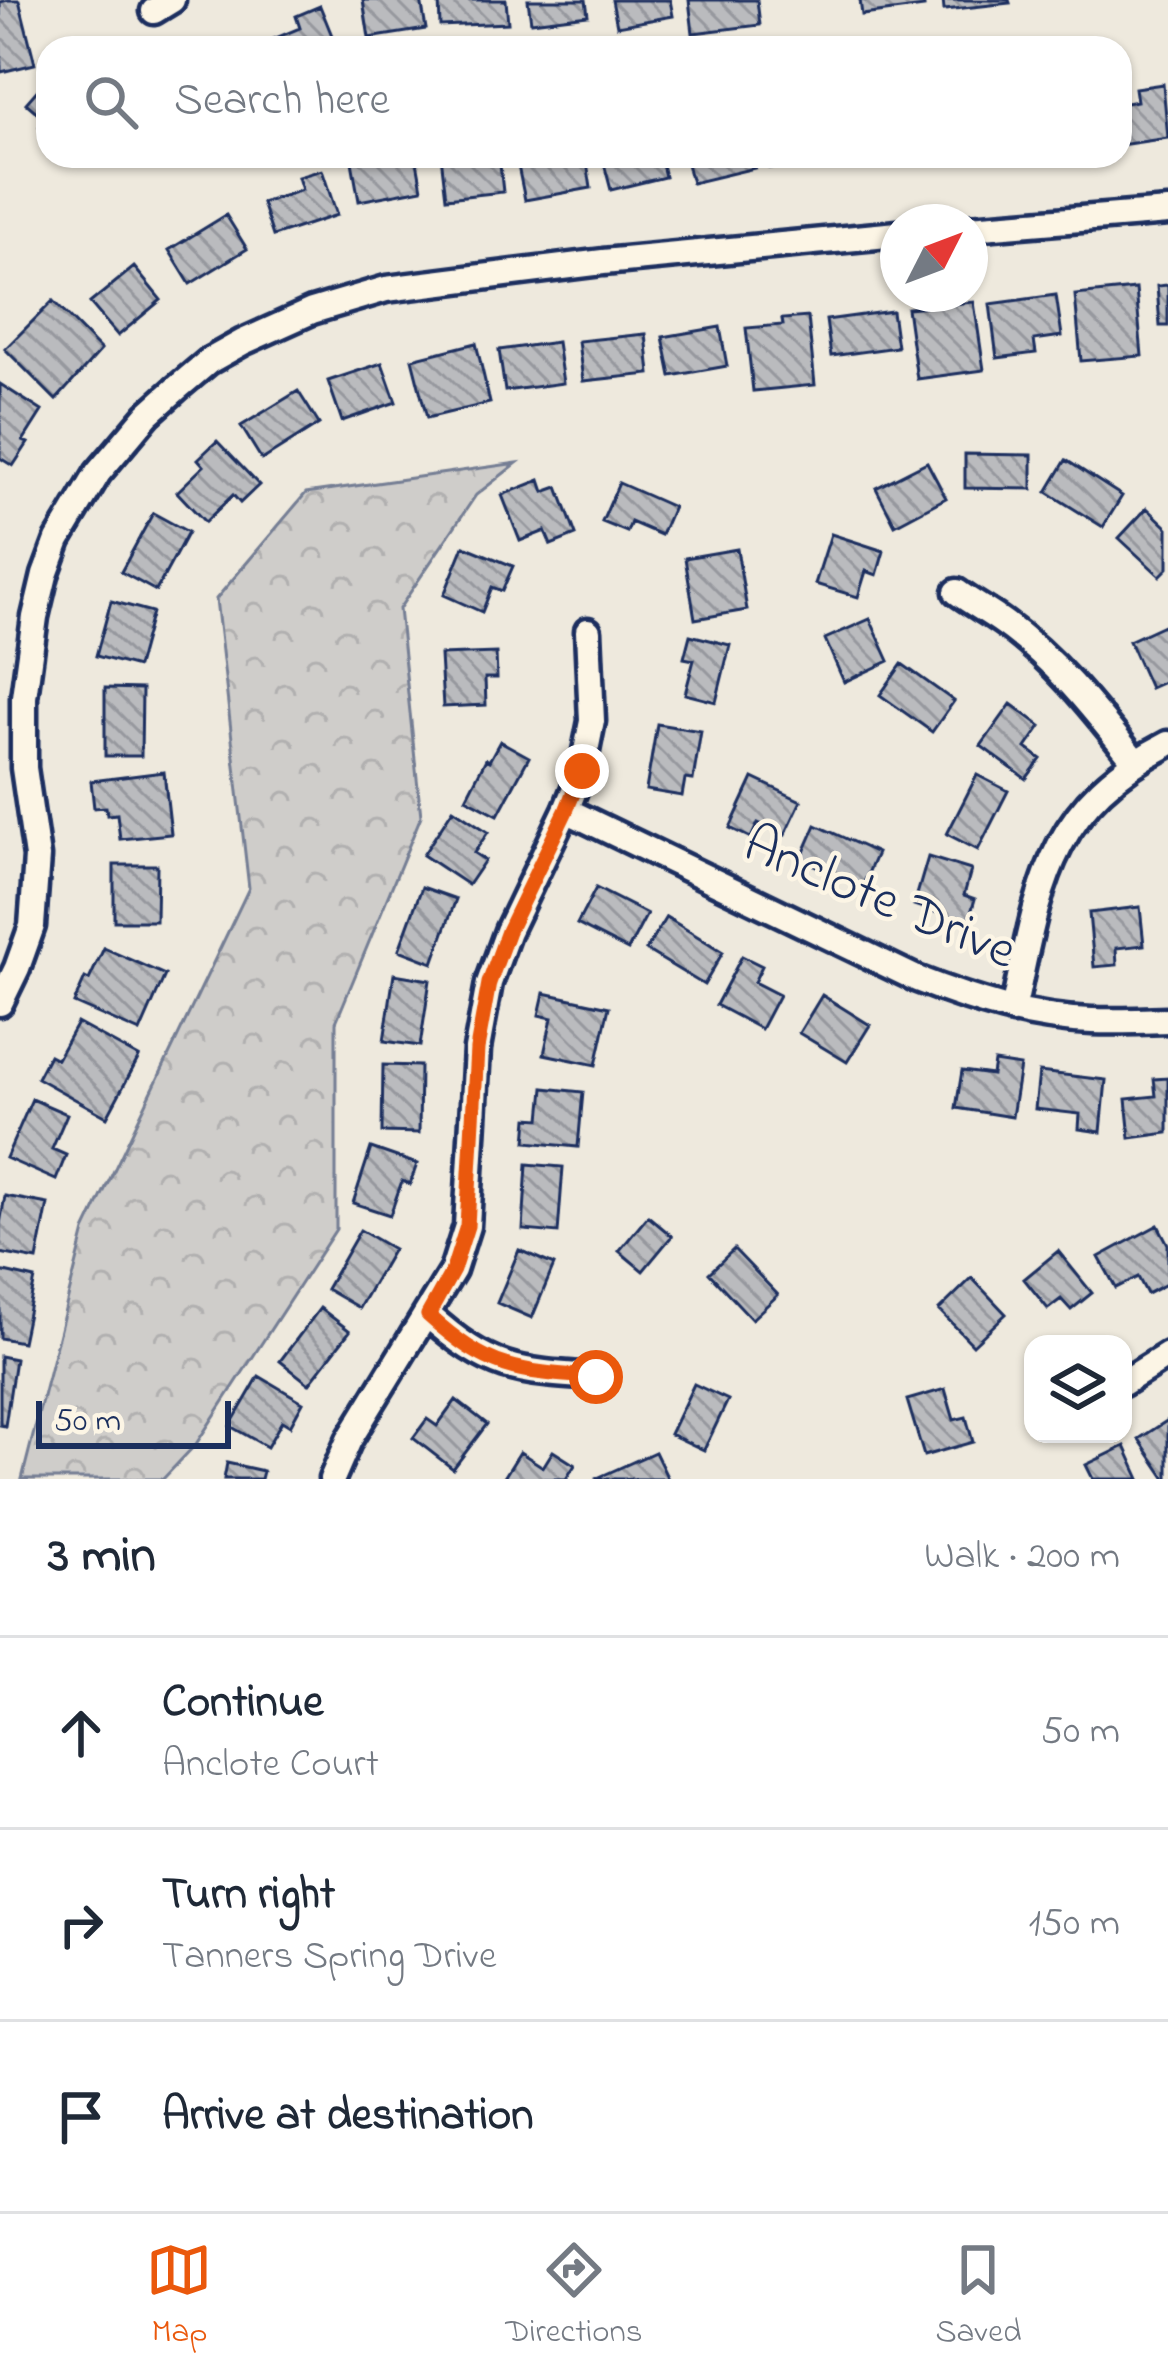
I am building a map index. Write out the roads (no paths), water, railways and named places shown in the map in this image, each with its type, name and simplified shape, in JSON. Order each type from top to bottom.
[{"type":"street","points":[[988,227],[1168,212]]},
{"type":"street","points":[[0,1003],[32,926],[37,857],[24,768],[24,698],[45,575],[58,540],[98,473],[177,388],[209,362],[260,334],[312,311],[386,289],[880,236]]},
{"type":"street","points":[[957,592],[1042,656],[1135,761]]},
{"type":"street","points":[[332,1479],[349,1440],[453,1270],[467,1226],[477,1049],[489,983],[582,771],[592,721],[588,631]]},
{"type":"street","points":[[1013,1011],[1038,898],[1054,853],[1088,802],[1135,761],[1168,744]]},
{"type":"street","name":"Anclote Drive","points":[[566,811],[964,998],[1013,1011],[1089,1021],[1168,1020]]},
{"type":"street","points":[[428,1315],[460,1344],[499,1364],[534,1373],[596,1377]]},
{"type":"street","points":[[1132,1377],[1168,1355]]}]
